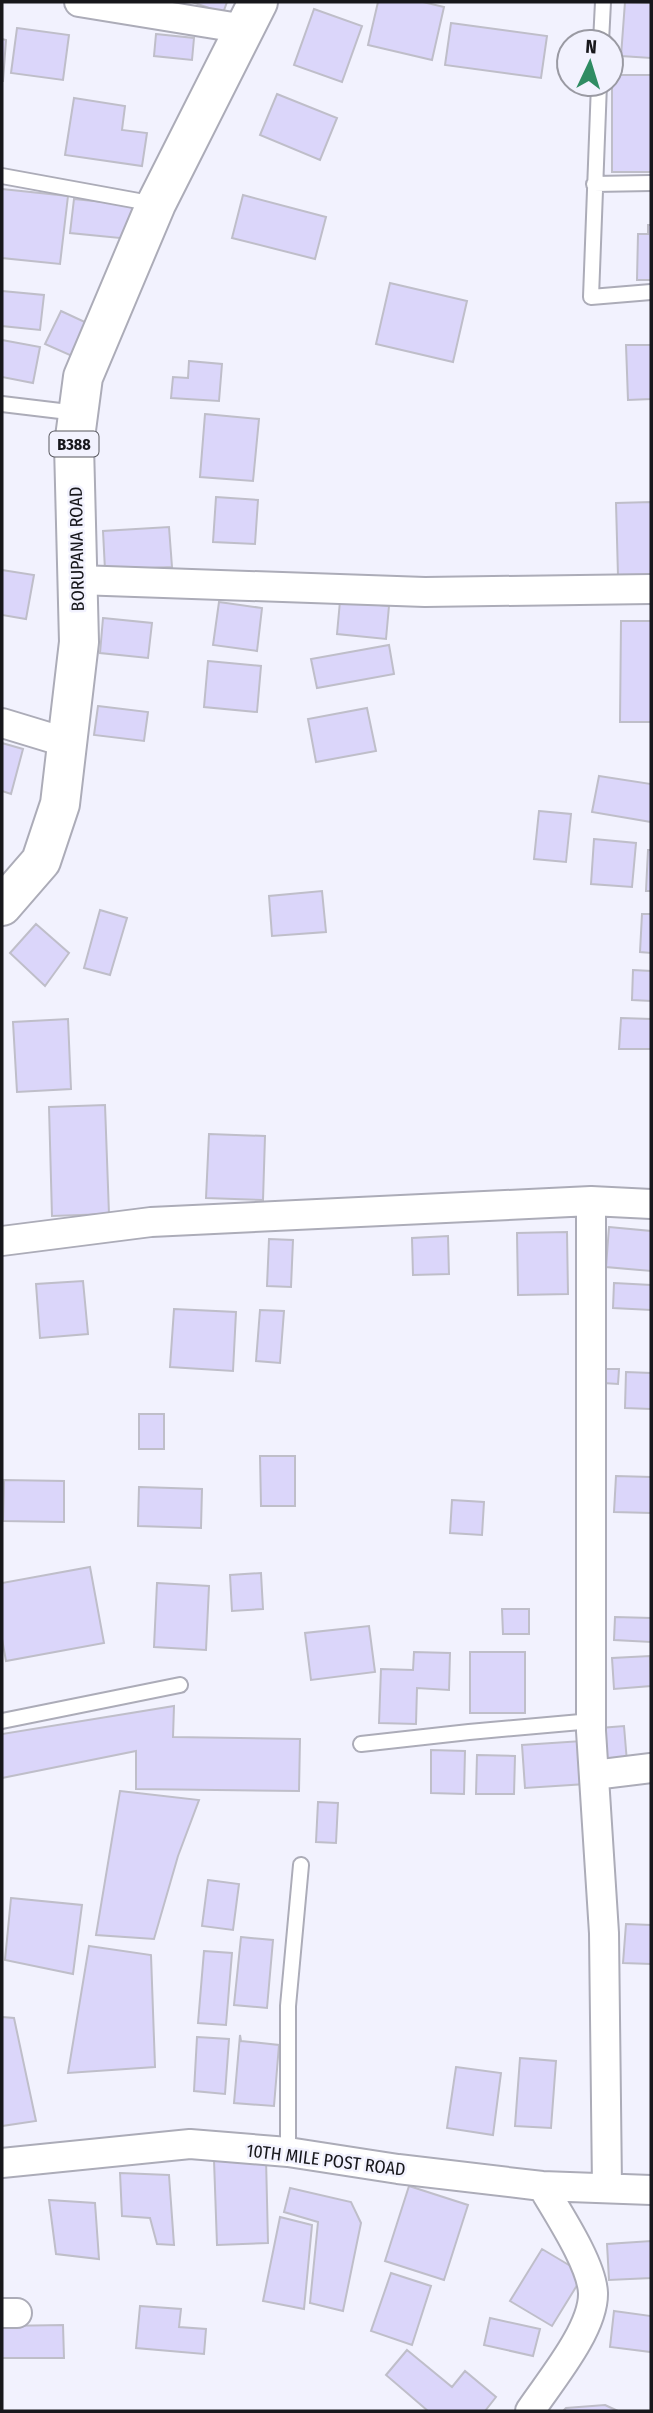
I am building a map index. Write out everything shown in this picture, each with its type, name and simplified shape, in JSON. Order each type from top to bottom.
[{"type":"main road","name":"BORUPANA ROAD","points":[[2,905],[41,861],[60,804],[79,642],[74,445],[83,377],[156,204],[252,15]]},
{"type":"street","points":[[79,2],[252,15]]},
{"type":"street","points":[[78,580],[425,592],[651,589]]},
{"type":"street","points":[[2,723],[68,743]]},
{"type":"street","points":[[591,1201],[592,1721],[604,1933],[607,2187]]},
{"type":"street","points":[[2,1241],[151,1223],[591,1201],[651,1204]]},
{"type":"street","points":[[594,1775],[651,1768]]},
{"type":"street","name":"10TH MILE POST ROAD","points":[[2,2163],[190,2144],[288,2152],[398,2169],[542,2186],[651,2190]]},
{"type":"street","points":[[530,2411],[586,2328],[593,2293],[584,2263],[542,2186]]},
{"type":"lane","points":[[602,28],[603,2]]},
{"type":"lane","points":[[598,98],[591,297],[651,292]]},
{"type":"lane","points":[[2,176],[156,204]]},
{"type":"lane","points":[[594,184],[651,183]]},
{"type":"lane","points":[[2,404],[78,413]]},
{"type":"lane","points":[[2,1721],[180,1685]]},
{"type":"lane","points":[[361,1744],[592,1721]]},
{"type":"lane","points":[[288,2152],[288,2006],[302,1864]]},
{"type":"building","points":[[192,2],[227,2],[223,13]]},
{"type":"building","points":[[378,2],[423,2],[444,7],[432,60],[368,45]]},
{"type":"building","points":[[625,2],[651,3],[651,58],[625,56]]},
{"type":"building","points":[[314,9],[362,26],[342,82],[294,65]]},
{"type":"building","points":[[451,23],[547,36],[541,78],[445,65]]},
{"type":"building","points":[[17,28],[69,35],[63,80],[11,73]]},
{"type":"building","points":[[156,34],[194,38],[192,60],[154,56]]},
{"type":"building","points":[[2,39],[6,40],[3,81],[2,81]]},
{"type":"building","points":[[625,75],[651,75],[651,172],[612,172],[612,98],[625,98]]},
{"type":"building","points":[[277,94],[337,118],[320,160],[260,135]]},
{"type":"building","points":[[74,98],[125,106],[122,130],[147,133],[142,166],[65,155]]},
{"type":"building","points":[[2,189],[68,196],[60,264],[2,258]]},
{"type":"building","points":[[243,195],[326,217],[315,259],[232,238]]},
{"type":"building","points":[[74,199],[133,205],[130,239],[70,233]]},
{"type":"building","points":[[648,225],[651,225],[651,280],[637,280],[638,234],[648,234]]},
{"type":"building","points":[[390,283],[467,301],[453,362],[376,344]]},
{"type":"building","points":[[2,291],[44,295],[40,330],[2,326]]},
{"type":"building","points":[[61,311],[87,323],[72,356],[45,344]]},
{"type":"building","points":[[2,340],[40,347],[33,383],[2,377]]},
{"type":"building","points":[[626,345],[651,345],[651,399],[628,400]]},
{"type":"building","points":[[189,361],[222,364],[219,401],[171,398],[173,377],[188,378]]},
{"type":"building","points":[[205,414],[259,419],[253,481],[200,477]]},
{"type":"building","points":[[216,497],[258,500],[255,544],[213,542]]},
{"type":"building","points":[[651,502],[651,575],[618,576],[616,503]]},
{"type":"building","points":[[169,527],[172,567],[105,570],[103,531]]},
{"type":"building","points":[[2,570],[34,575],[26,619],[2,615]]},
{"type":"building","points":[[340,601],[389,606],[386,639],[337,634]]},
{"type":"building","points":[[219,602],[262,608],[257,651],[213,645]]},
{"type":"building","points":[[103,618],[152,623],[148,658],[100,653]]},
{"type":"building","points":[[621,621],[651,621],[651,722],[620,722]]},
{"type":"building","points":[[389,645],[394,674],[317,688],[311,659]]},
{"type":"building","points":[[208,661],[261,666],[257,712],[204,707]]},
{"type":"building","points":[[98,706],[148,712],[144,741],[94,735]]},
{"type":"building","points":[[367,708],[376,751],[316,762],[308,719]]},
{"type":"building","points":[[2,743],[23,749],[11,794],[2,791]]},
{"type":"building","points":[[599,776],[651,784],[651,822],[592,812]]},
{"type":"building","points":[[539,811],[571,814],[566,862],[534,859]]},
{"type":"building","points":[[594,839],[636,843],[632,887],[591,884]]},
{"type":"building","points":[[648,850],[651,850],[651,891],[646,891]]},
{"type":"building","points":[[322,891],[326,932],[272,936],[269,896]]},
{"type":"building","points":[[100,910],[127,918],[110,975],[84,968]]},
{"type":"building","points":[[642,914],[651,914],[651,953],[640,952]]},
{"type":"building","points":[[36,924],[69,953],[45,986],[10,953]]},
{"type":"building","points":[[633,970],[651,971],[651,1001],[632,1000]]},
{"type":"building","points":[[621,1018],[651,1019],[651,1049],[619,1049]]},
{"type":"building","points":[[68,1019],[71,1089],[17,1092],[13,1022]]},
{"type":"building","points":[[105,1105],[109,1214],[52,1216],[49,1107]]},
{"type":"building","points":[[209,1134],[265,1136],[263,1200],[206,1198]]},
{"type":"building","points":[[609,1227],[651,1231],[651,1271],[606,1267]]},
{"type":"building","points":[[567,1232],[568,1294],[518,1295],[517,1233]]},
{"type":"building","points":[[448,1236],[449,1274],[413,1275],[412,1238]]},
{"type":"building","points":[[269,1239],[293,1240],[291,1287],[267,1286]]},
{"type":"building","points":[[83,1281],[88,1334],[40,1338],[36,1284]]},
{"type":"building","points":[[614,1283],[651,1285],[651,1310],[613,1308]]},
{"type":"building","points":[[174,1309],[236,1312],[233,1371],[170,1367]]},
{"type":"building","points":[[260,1310],[284,1311],[280,1363],[256,1361]]},
{"type":"building","points":[[603,1369],[619,1369],[618,1384],[603,1383]]},
{"type":"building","points":[[626,1372],[651,1373],[651,1409],[625,1408]]},
{"type":"building","points":[[139,1414],[164,1414],[164,1449],[139,1449]]},
{"type":"building","points":[[260,1456],[295,1456],[295,1506],[261,1506]]},
{"type":"building","points":[[616,1476],[651,1477],[651,1513],[614,1512]]},
{"type":"building","points":[[4,1480],[64,1481],[64,1522],[3,1521]]},
{"type":"building","points":[[139,1487],[202,1489],[201,1528],[138,1526]]},
{"type":"building","points":[[452,1500],[484,1502],[482,1535],[450,1533]]},
{"type":"building","points":[[90,1567],[104,1643],[6,1661],[2,1639],[2,1583]]},
{"type":"building","points":[[261,1573],[263,1609],[232,1611],[230,1575]]},
{"type":"building","points":[[157,1583],[209,1586],[206,1650],[154,1647]]},
{"type":"building","points":[[502,1609],[529,1609],[529,1634],[503,1634]]},
{"type":"building","points":[[615,1617],[651,1618],[651,1642],[614,1640]]},
{"type":"building","points":[[369,1626],[375,1672],[311,1680],[305,1633]]},
{"type":"building","points":[[414,1652],[450,1653],[449,1690],[417,1688],[416,1724],[379,1723],[381,1669],[413,1670]]},
{"type":"building","points":[[470,1652],[525,1652],[525,1713],[470,1713]]},
{"type":"building","points":[[650,1656],[651,1686],[614,1689],[612,1658]]},
{"type":"building","points":[[174,1706],[173,1737],[300,1739],[299,1791],[136,1789],[136,1751],[2,1778],[2,1734]]},
{"type":"building","points":[[624,1726],[627,1762],[604,1764],[600,1728]]},
{"type":"building","points":[[582,1741],[586,1784],[525,1788],[522,1745]]},
{"type":"building","points":[[431,1750],[465,1751],[464,1794],[431,1793]]},
{"type":"building","points":[[477,1755],[515,1756],[514,1794],[476,1794]]},
{"type":"building","points":[[120,1791],[199,1800],[178,1856],[154,1939],[96,1935]]},
{"type":"building","points":[[318,1802],[338,1803],[336,1843],[316,1842]]},
{"type":"building","points":[[208,1880],[239,1884],[233,1930],[202,1926]]},
{"type":"building","points":[[11,1898],[82,1905],[73,1974],[5,1960]]},
{"type":"building","points":[[626,1924],[651,1925],[651,1964],[623,1963]]},
{"type":"building","points":[[241,1937],[273,1940],[267,2008],[234,2005]]},
{"type":"building","points":[[89,1946],[151,1955],[155,2067],[68,2073]]},
{"type":"building","points":[[204,1951],[232,1953],[226,2025],[198,2023]]},
{"type":"building","points":[[2,2017],[14,2018],[36,2121],[2,2126]]},
{"type":"building","points":[[240,2035],[241,2041],[279,2045],[274,2106],[234,2103]]},
{"type":"building","points":[[197,2037],[229,2039],[225,2094],[194,2091]]},
{"type":"building","points":[[520,2058],[556,2061],[551,2128],[515,2126]]},
{"type":"building","points":[[456,2067],[501,2073],[493,2135],[447,2128]]},
{"type":"building","points":[[266,2158],[268,2243],[217,2245],[214,2160]]},
{"type":"building","points":[[120,2173],[169,2175],[174,2245],[157,2244],[150,2218],[122,2216]]},
{"type":"building","points":[[409,2186],[468,2205],[444,2280],[385,2261]]},
{"type":"building","points":[[290,2188],[351,2202],[361,2223],[343,2311],[310,2303],[318,2222],[284,2212]]},
{"type":"building","points":[[49,2200],[95,2203],[99,2259],[56,2254]]},
{"type":"building","points":[[280,2217],[312,2225],[304,2309],[263,2301]]},
{"type":"building","points":[[651,2241],[651,2278],[609,2280],[607,2244]]},
{"type":"building","points":[[542,2249],[584,2274],[552,2326],[510,2301]]},
{"type":"building","points":[[391,2273],[431,2286],[412,2345],[371,2331]]},
{"type":"building","points":[[140,2306],[181,2309],[179,2327],[206,2329],[204,2354],[136,2348]]},
{"type":"building","points":[[614,2311],[651,2316],[651,2352],[610,2347]]},
{"type":"building","points":[[490,2318],[540,2329],[533,2356],[484,2345]]},
{"type":"building","points":[[63,2325],[64,2358],[2,2358],[2,2326]]},
{"type":"building","points":[[407,2350],[452,2387],[465,2371],[496,2397],[485,2411],[428,2411],[386,2375]]},
{"type":"building","points":[[605,2405],[618,2411],[563,2411],[566,2408]]}]
